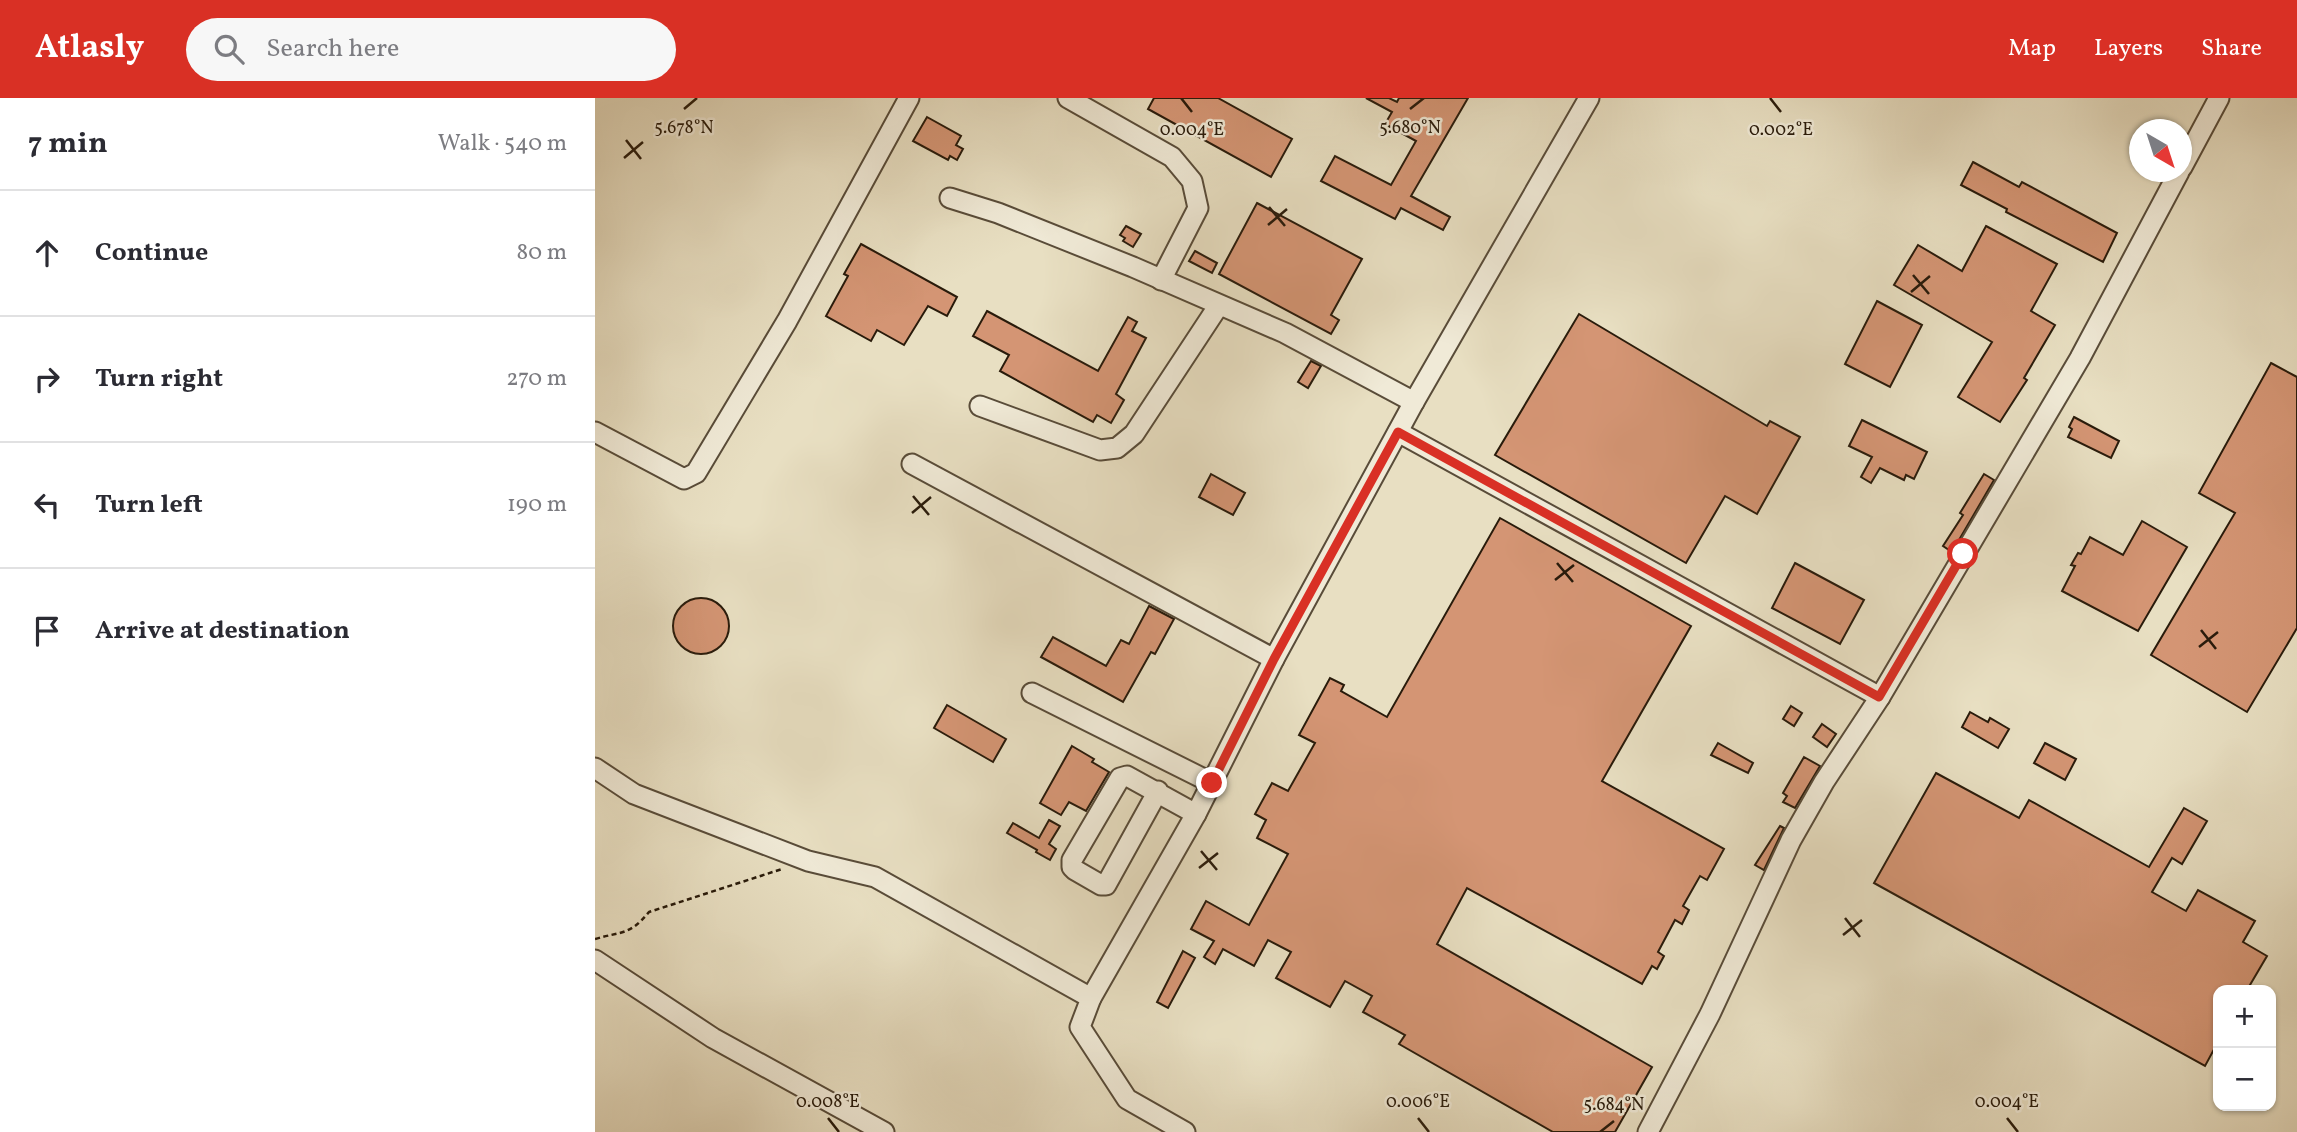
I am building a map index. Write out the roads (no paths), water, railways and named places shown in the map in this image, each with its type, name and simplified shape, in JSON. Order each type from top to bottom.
[{"type":"street","points":[[595,432],[684,479],[696,473],[787,321],[909,98]]},
{"type":"street","points":[[1068,98],[1172,157],[1192,181],[1198,208],[1161,279]]},
{"type":"street","points":[[1185,1132],[1126,1099],[1080,1027],[1091,998],[1196,814],[1274,659],[1414,402],[1589,98]]},
{"type":"street","points":[[2192,147],[2219,98]]},
{"type":"street","points":[[1648,1132],[1710,1014],[1791,841],[2080,358],[2173,182]]},
{"type":"street","points":[[950,198],[997,213],[1161,279],[1285,333],[1414,402]]},
{"type":"street","points":[[980,406],[1100,450],[1117,448],[1134,435],[1219,304]]},
{"type":"street","points":[[1398,432],[1879,697]]},
{"type":"street","points":[[912,464],[1274,659]]},
{"type":"street","points":[[1032,693],[1212,783]]},
{"type":"street","points":[[595,768],[634,794],[808,861],[875,877],[1091,998]]},
{"type":"street","points":[[1158,791],[1106,886],[1072,867],[1072,860],[1120,778],[1127,776],[1158,791],[1196,814]]},
{"type":"street","points":[[595,960],[713,1038],[884,1132]]}]
